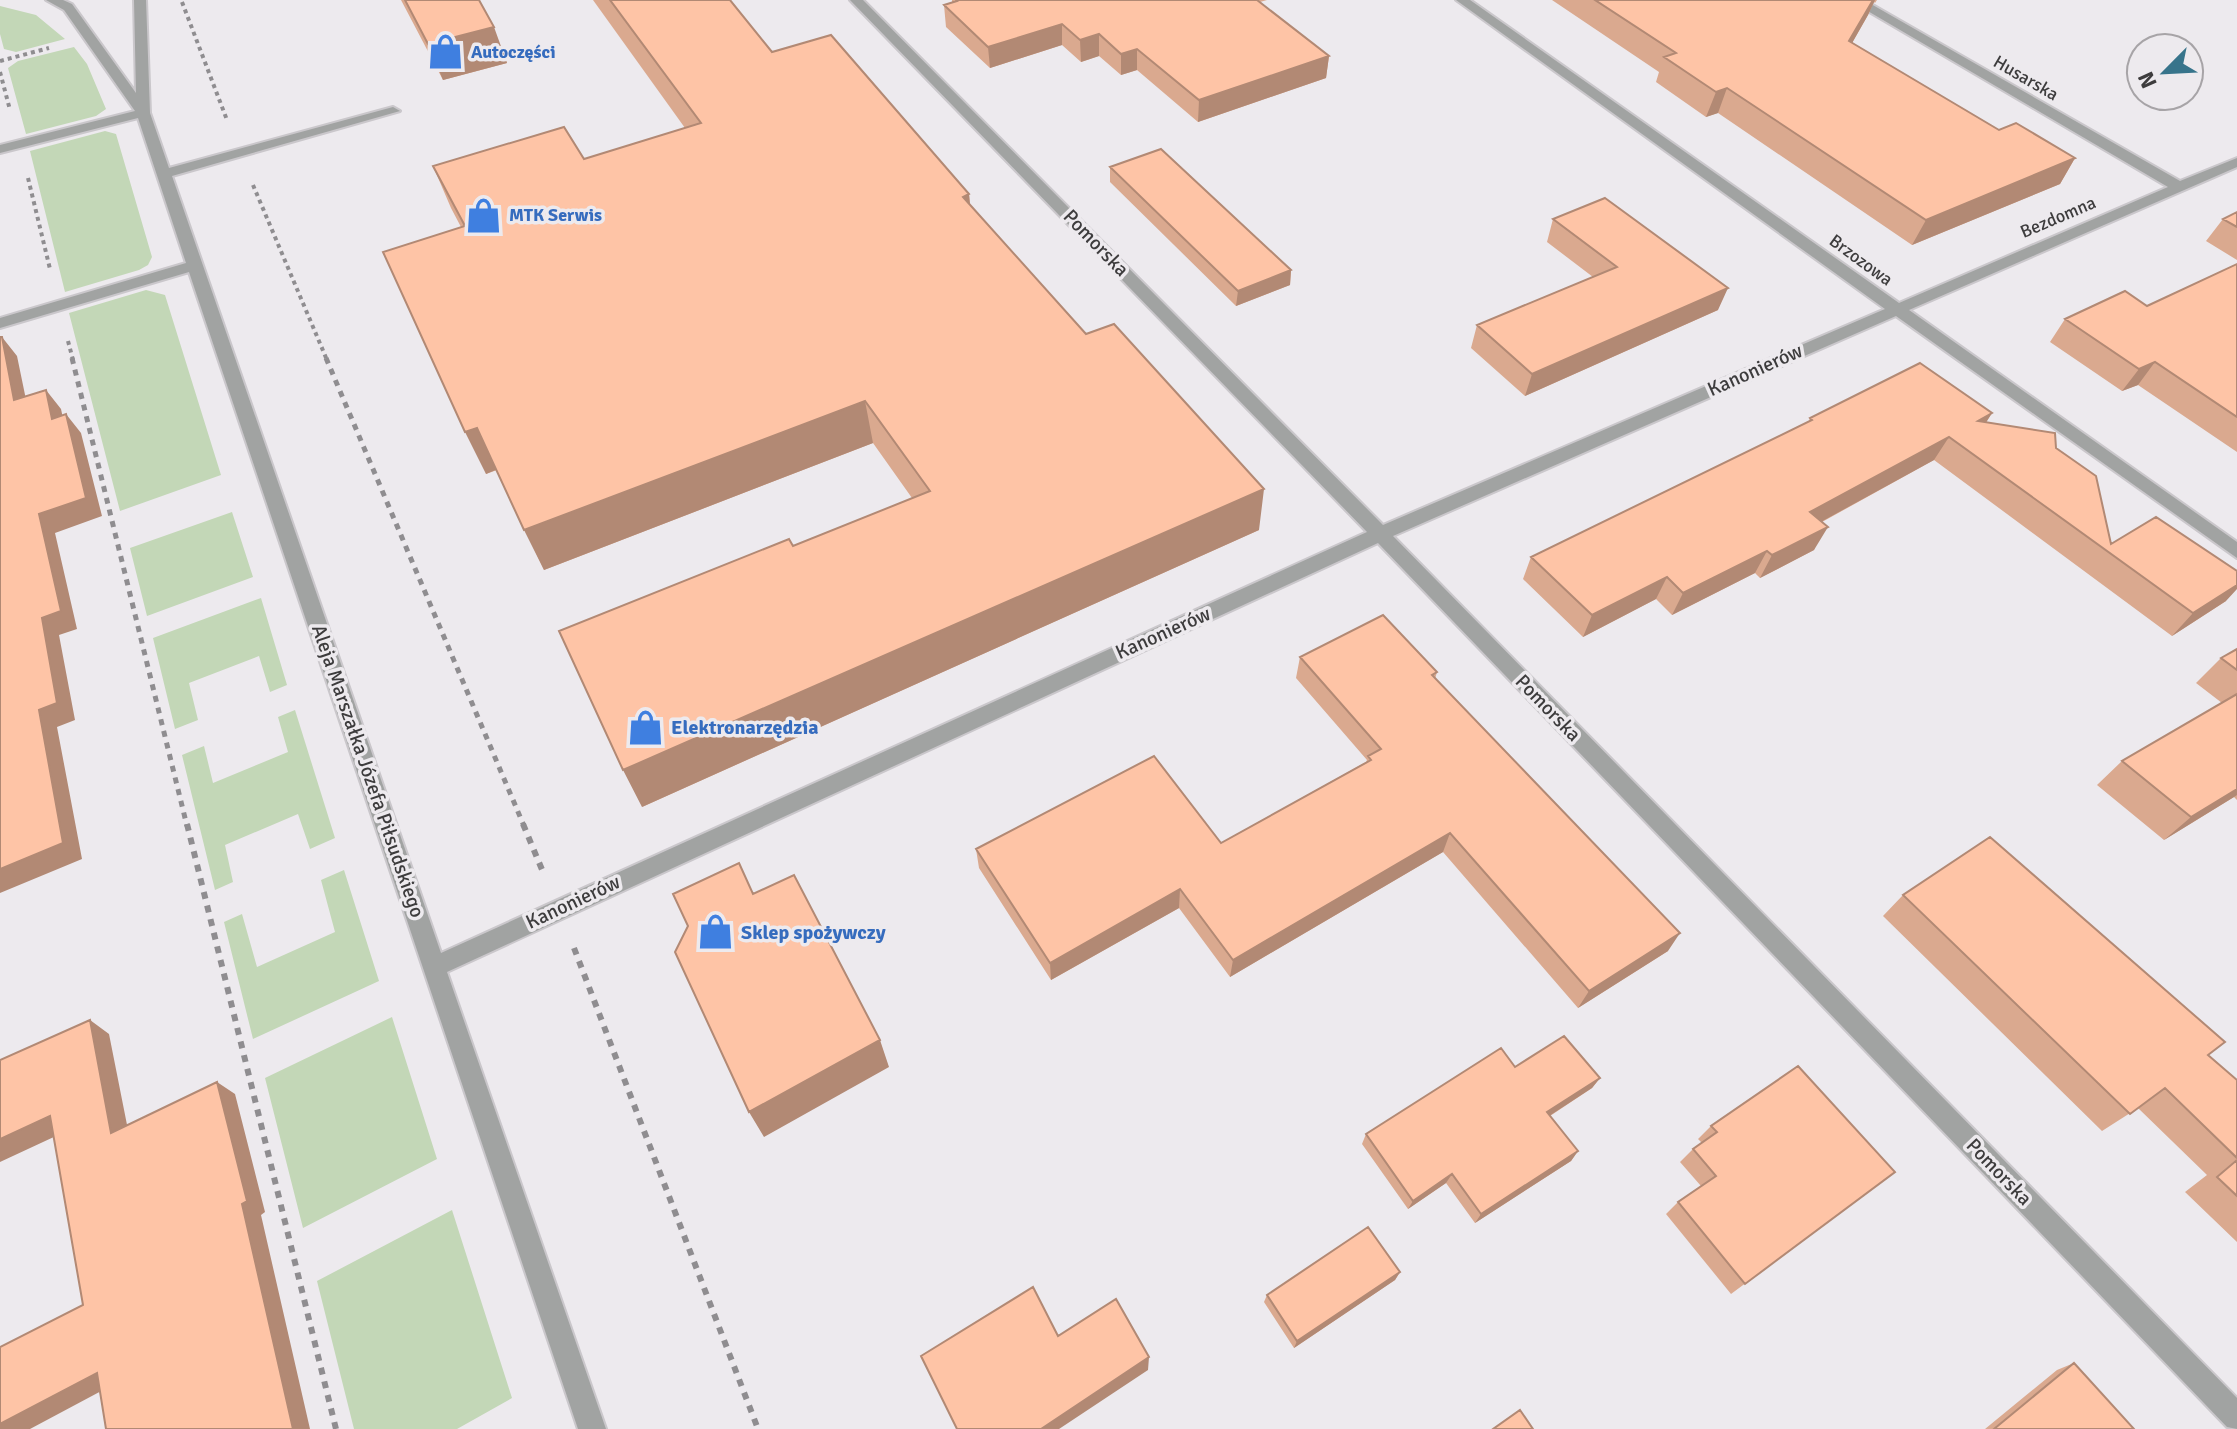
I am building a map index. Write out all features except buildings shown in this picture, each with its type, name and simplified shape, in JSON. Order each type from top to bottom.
[{"type":"street","name":"Aleja Marszałka Józefa Piłsudskiego","points":[[52,0],[68,7],[143,113]]},
{"type":"street","name":"Aleja Marszałka Józefa Piłsudskiego","points":[[140,0],[143,113],[592,1429]]},
{"type":"street","name":"Pomorska","points":[[856,0],[1380,534],[2237,1417]]},
{"type":"street","name":"Brzozowa","points":[[1462,0],[2237,551]]},
{"type":"street","name":"Husarska","points":[[1855,0],[2179,187]]},
{"type":"street","points":[[163,174],[393,111]]},
{"type":"street","points":[[0,149],[143,113]]},
{"type":"street","name":"Bezdomna","points":[[1895,309],[2237,162]]},
{"type":"street","points":[[0,323],[195,265]]},
{"type":"street","name":"Kanonierów","points":[[435,967],[1380,534],[1895,309]]},
{"type":"path","points":[[182,0],[239,153],[559,908],[758,1429]]},
{"type":"path","points":[[66,334],[336,1429]]},
{"type":"green space","points":[[0,6],[36,15],[65,39],[16,52],[4,49],[0,34]]},
{"type":"green space","points":[[74,47],[87,64],[106,109],[96,116],[26,134],[8,68],[18,61]]},
{"type":"green space","points":[[105,131],[116,134],[152,257],[148,265],[139,270],[65,292],[30,151]]},
{"type":"green space","points":[[146,290],[165,295],[221,475],[120,511],[69,313]]},
{"type":"green space","points":[[232,512],[253,577],[147,616],[130,548]]},
{"type":"green space","points":[[261,598],[287,685],[270,692],[259,656],[189,683],[198,720],[175,729],[153,638]]},
{"type":"green space","points":[[295,710],[335,838],[310,849],[298,814],[225,845],[233,882],[215,890],[182,755],[204,746],[213,783],[288,752],[278,717]]},
{"type":"green space","points":[[344,870],[379,981],[253,1039],[224,922],[242,914],[257,967],[335,932],[321,880]]},
{"type":"green space","points":[[392,1017],[437,1159],[303,1228],[265,1078]]},
{"type":"green space","points":[[452,1210],[512,1398],[457,1429],[354,1429],[317,1281]]},
{"type":"place","name":"Autoczęści","points":[[445,52]]},
{"type":"place","name":"MTK Serwis","points":[[483,215]]},
{"type":"place","name":"Elektronarzędzia","points":[[645,727]]},
{"type":"place","name":"Sklep spożywczy","points":[[715,932]]}]
